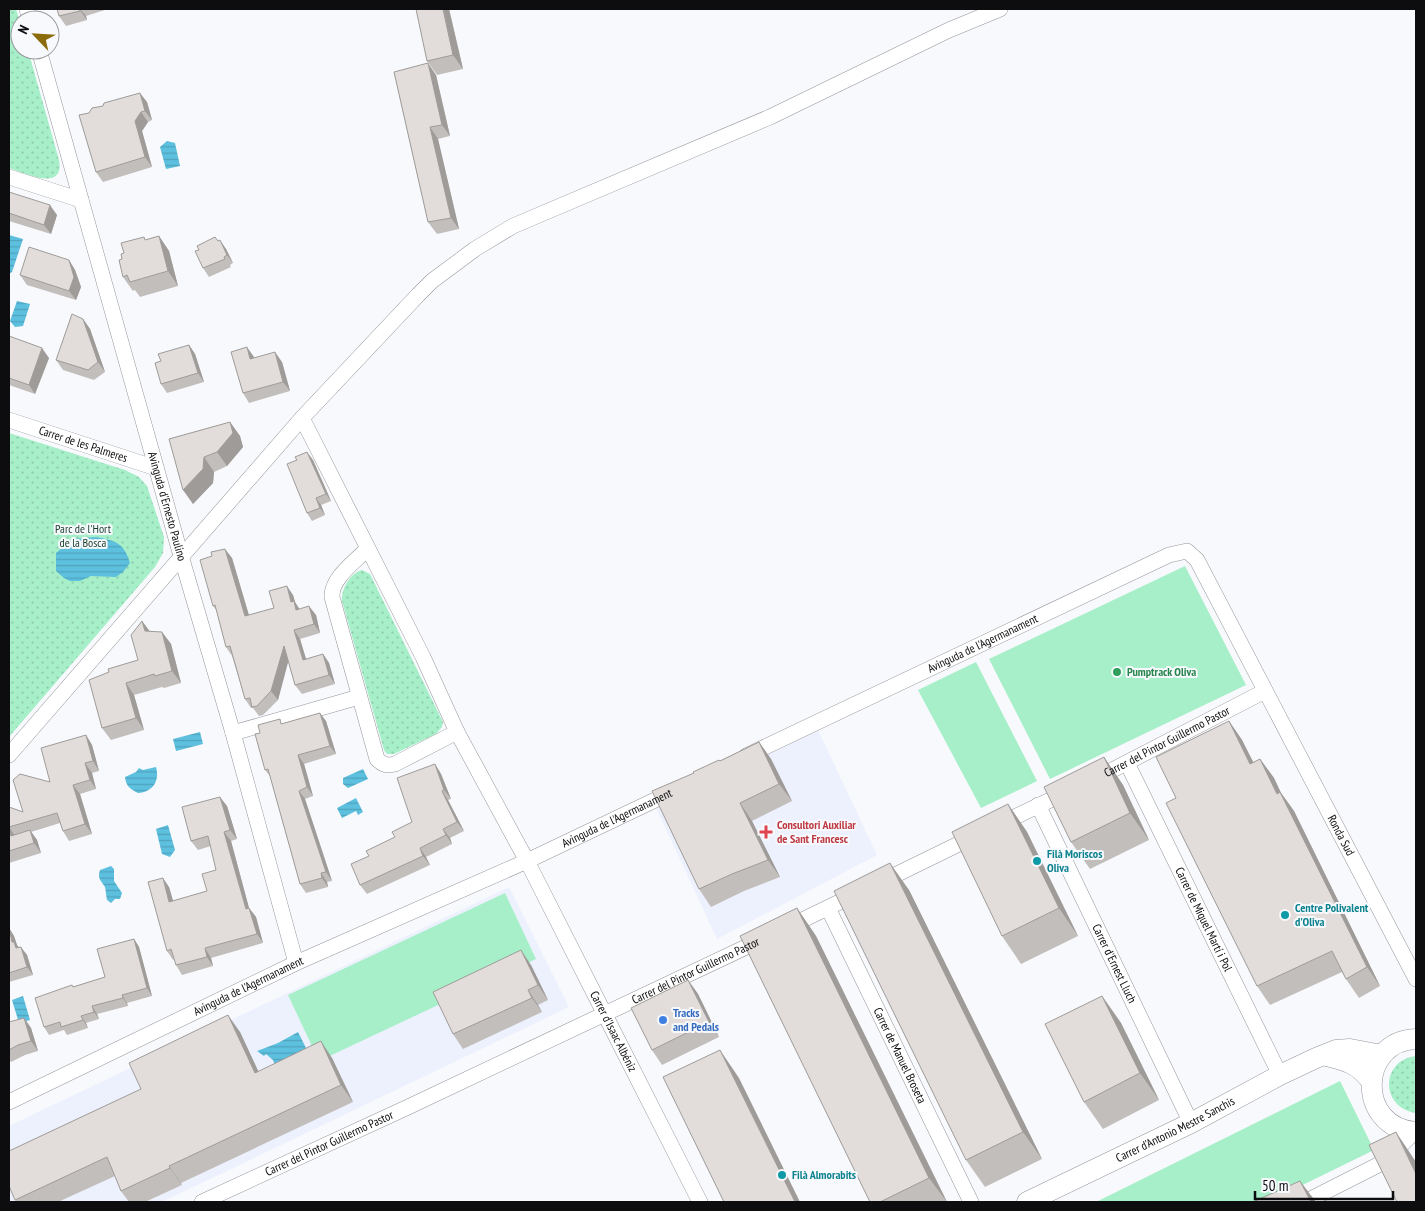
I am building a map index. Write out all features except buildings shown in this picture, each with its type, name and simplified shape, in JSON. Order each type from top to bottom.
[{"type":"street","points":[[9,756],[302,418],[432,281],[475,249],[512,226],[770,117],[949,30],[1000,9]]},
{"type":"street","name":"Avinguda d'Ernesto Paulino","points":[[42,60],[181,556],[233,733],[296,963]]},
{"type":"street","points":[[9,177],[81,200]]},
{"type":"street","name":"Carrer d'Isaac Albéniz","points":[[302,418],[423,657],[457,732],[527,861],[700,1202]]},
{"type":"street","name":"Carrer de les Palmeres","points":[[9,420],[156,468]]},
{"type":"street","points":[[367,549],[336,581],[332,591],[377,759],[382,764],[388,766],[395,764],[457,732]]},
{"type":"street","name":"Avinguda de l'Agermanament","points":[[732,763],[1168,555],[1187,551],[1197,560],[1265,691]]},
{"type":"street","name":"Carrer del Pintor Guillermo Pastor","points":[[202,1202],[828,908],[1127,763],[1265,691]]},
{"type":"street","name":"Ronda Sud","points":[[1265,691],[1416,979]]},
{"type":"street","points":[[233,733],[359,697]]},
{"type":"street","name":"Carrer de Miquel Martí i Pol","points":[[1127,763],[1280,1075]]},
{"type":"street","name":"Avinguda de l'Agermanament","points":[[9,1102],[296,963],[527,861],[687,784]]},
{"type":"street","name":"Carrer d'Ernest Lluch","points":[[1038,805],[1191,1122]]},
{"type":"street","name":"Carrer de Manuel Broseta","points":[[828,908],[971,1202]]},
{"type":"street","points":[[1415,1132],[1391,1124],[1382,1116],[1375,1105],[1371,1093],[1371,1081],[1375,1067],[1382,1055],[1402,1041],[1416,1039]]},
{"type":"street","name":"Carrer d'Antonio Mestre Sanchis","points":[[1027,1202],[1323,1055],[1336,1050],[1350,1049],[1382,1055]]},
{"type":"street","points":[[1323,1055],[1355,1065],[1364,1071],[1371,1081]]},
{"type":"street","points":[[1305,1202],[1378,1166],[1415,1132]]},
{"type":"shaded area","name":"Consultori Auxiliar de Sant Francesc","points":[[818,730],[877,855],[717,939],[656,808]]},
{"type":"shaded area","points":[[509,887],[569,1007],[162,1202],[9,1202],[9,1126]]},
{"type":"green space","points":[[9,9],[16,9],[10,10],[10,60],[31,60],[59,160],[59,170],[56,176],[42,178],[9,168]]},
{"type":"green space","name":"Parc de l'Hort de la Bosca","points":[[9,433],[125,470],[139,477],[147,486],[164,537],[163,553],[155,567],[9,737]]},
{"type":"green space","name":"Pumptrack Oliva","points":[[1185,566],[1246,685],[1050,779],[989,659]]},
{"type":"green space","points":[[362,570],[370,574],[443,722],[442,727],[436,734],[394,754],[387,754],[384,750],[342,601],[347,582],[354,574]]},
{"type":"green space","points":[[976,662],[1037,781],[981,808],[918,690]]},
{"type":"green space","points":[[505,893],[536,959],[319,1061],[288,995]]},
{"type":"green space","points":[[1416,1056],[1416,1113],[1404,1109],[1396,1103],[1391,1094],[1389,1084],[1391,1074],[1396,1066],[1404,1059]]},
{"type":"green space","points":[[1340,1081],[1374,1150],[1268,1202],[1096,1202]]},
{"type":"water","points":[[167,141],[175,143],[180,166],[166,169],[160,147]]},
{"type":"water","points":[[9,235],[23,239],[12,272],[9,274]]},
{"type":"water","points":[[17,301],[30,304],[23,326],[15,327],[10,321]]},
{"type":"water","points":[[95,537],[113,541],[125,550],[130,563],[123,572],[116,577],[91,576],[80,581],[70,581],[56,571],[56,553],[73,539]]},
{"type":"water","points":[[200,732],[203,744],[176,751],[173,739]]},
{"type":"water","points":[[156,767],[156,781],[148,790],[138,793],[127,785],[125,777],[136,772],[139,768],[143,770]]},
{"type":"water","points":[[363,769],[368,779],[348,788],[343,784],[343,778]]},
{"type":"water","points":[[356,798],[363,812],[358,815],[356,811],[342,818],[337,808]]},
{"type":"water","points":[[168,825],[175,850],[170,857],[162,854],[156,829]]},
{"type":"water","points":[[111,866],[114,869],[114,881],[122,893],[120,899],[115,899],[111,903],[107,900],[105,887],[99,875],[100,870]]},
{"type":"water","points":[[23,996],[30,1020],[19,1023],[12,1000]]},
{"type":"water","points":[[298,1032],[309,1054],[277,1071],[273,1060],[266,1054],[264,1056],[257,1051],[278,1043]]},
{"type":"place","name":"Pumptrack Oliva","points":[[1117,672]]},
{"type":"place","name":"Consultori Auxiliar de Sant Francesc","points":[[766,832]]},
{"type":"place","name":"Filà Moriscos Oliva","points":[[1037,861]]},
{"type":"place","name":"Centre Polivalent d'Oliva","points":[[1285,915]]},
{"type":"place","name":"Tracks and Pedals","points":[[663,1020]]},
{"type":"place","name":"Filà Almorabits","points":[[782,1175]]}]
